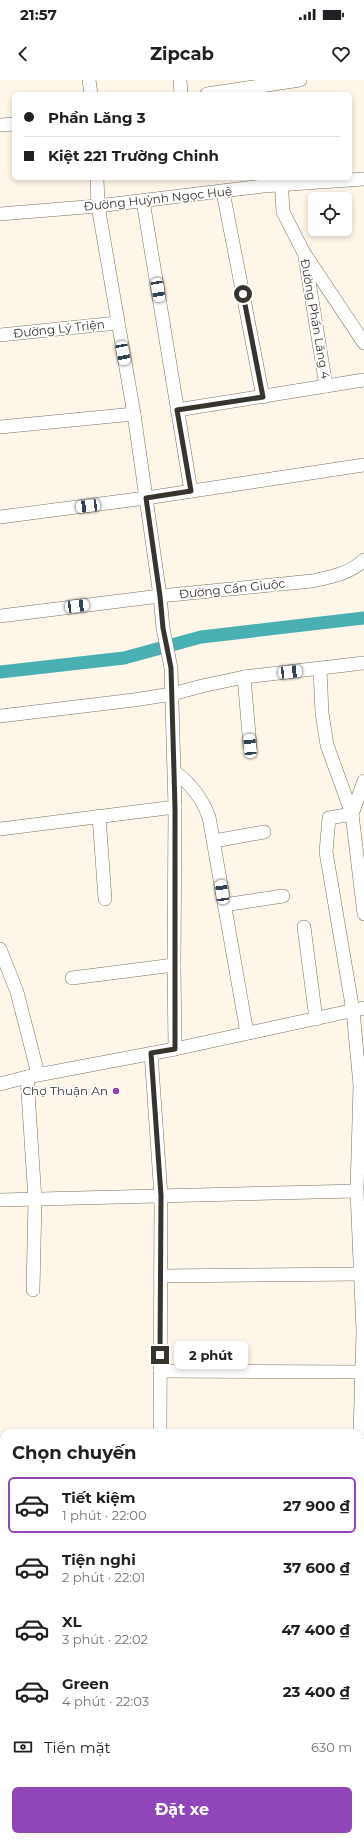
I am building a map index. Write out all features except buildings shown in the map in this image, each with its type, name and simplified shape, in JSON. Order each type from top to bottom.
[{"type":"street","points":[[89,80],[91,92]]},
{"type":"street","points":[[180,80],[181,92]]},
{"type":"street","points":[[224,92],[268,87],[300,80]]},
{"type":"street","points":[[0,125],[12,124]]},
{"type":"street","name":"Đường Huỳnh Ngọc Huệ","points":[[352,179],[364,179]]},
{"type":"street","points":[[96,180],[98,206],[117,323],[134,414],[160,596],[163,628],[171,668],[175,772],[175,1049]]},
{"type":"street","name":"Đường Huỳnh Ngọc Huệ","points":[[0,214],[98,206],[223,192],[281,181],[322,180]]},
{"type":"street","points":[[281,181],[283,212],[304,253],[364,343]]},
{"type":"street","points":[[223,192],[263,397]]},
{"type":"street","points":[[143,200],[191,491]]},
{"type":"street","name":"Đường Phần Lăng 4","points":[[304,253],[326,386]]},
{"type":"street","name":"Đường Lý Triện","points":[[0,336],[117,323]]},
{"type":"street","points":[[177,410],[364,380]]},
{"type":"street","points":[[0,427],[134,414]]},
{"type":"street","points":[[0,517],[146,498],[364,465]]},
{"type":"street","name":"Đường Cần Giuộc","points":[[0,616],[160,596],[312,581],[348,572],[364,560]]},
{"type":"street","points":[[0,716],[172,694],[244,677],[364,663]]},
{"type":"street","points":[[320,669],[322,713],[328,745],[352,814],[364,914]]},
{"type":"street","points":[[244,677],[250,746]]},
{"type":"street","points":[[175,772],[186,781],[204,804],[214,841],[247,1033]]},
{"type":"street","points":[[352,814],[364,781]]},
{"type":"street","points":[[0,829],[175,807]]},
{"type":"street","points":[[352,814],[329,818],[326,852],[358,1010],[360,1085],[359,1197],[362,1330],[360,1429]]},
{"type":"street","points":[[99,816],[105,899]]},
{"type":"street","points":[[214,841],[264,832]]},
{"type":"street","points":[[224,905],[283,896]]},
{"type":"street","points":[[304,927],[316,1019]]},
{"type":"street","points":[[0,949],[17,992],[32,1075],[35,1200],[32,1290]]},
{"type":"street","points":[[72,978],[174,965]]},
{"type":"street","points":[[0,1084],[32,1075],[175,1049],[358,1010]]},
{"type":"street","points":[[151,1053],[161,1196],[160,1429]]},
{"type":"street","points":[[0,1200],[161,1196],[359,1197]]},
{"type":"street","points":[[161,1276],[360,1274]]},
{"type":"street","points":[[160,1371],[361,1372]]},
{"type":"waterway","points":[[0,672],[124,658],[201,637],[364,618]]},
{"type":"place","name":"Chợ Thuận An","points":[[116,1091]]},
{"type":"route","points":[[160,1355],[161,1196],[151,1053],[175,1049],[175,772],[171,668],[163,628],[146,498],[191,491],[177,410],[263,397],[243,294]]}]
